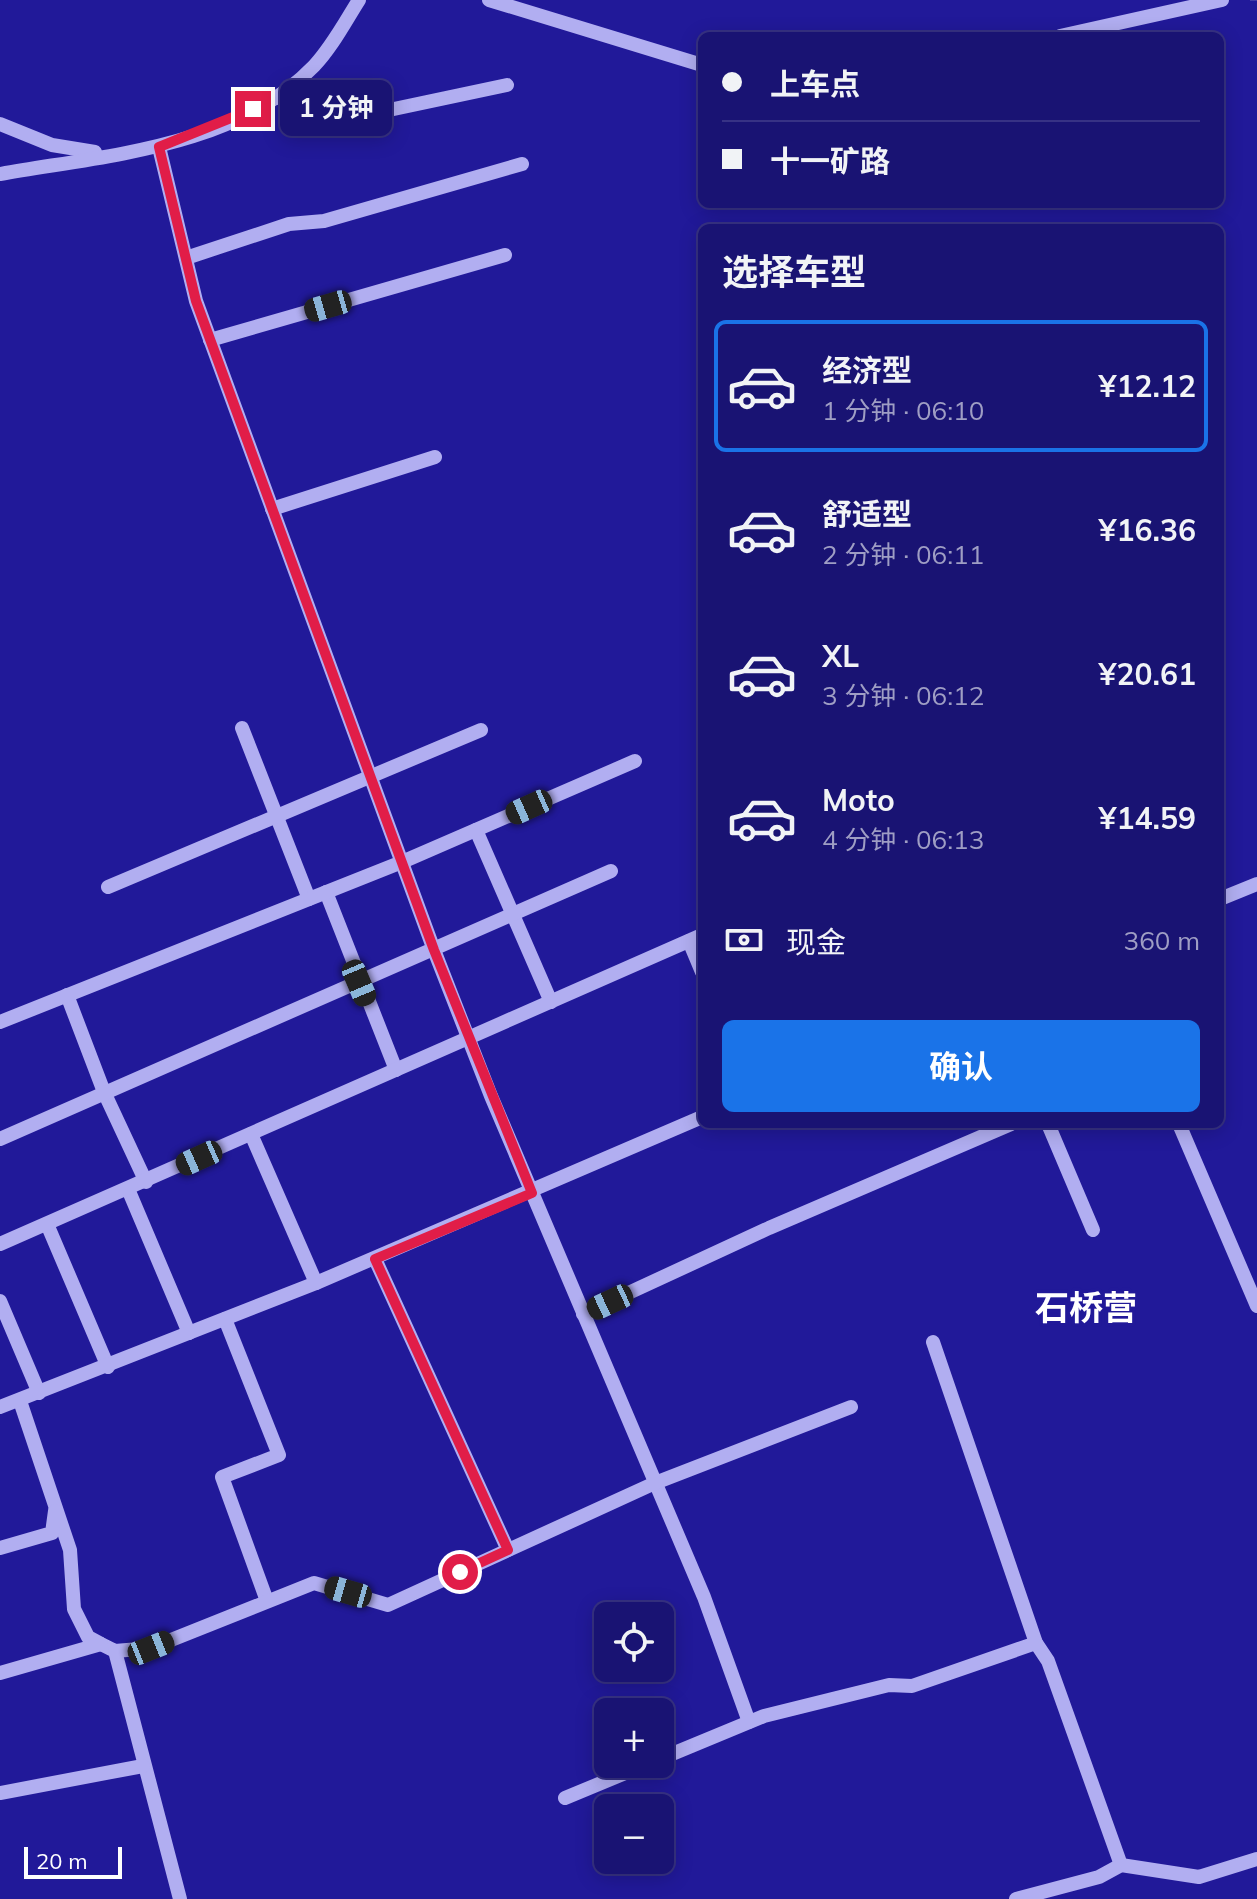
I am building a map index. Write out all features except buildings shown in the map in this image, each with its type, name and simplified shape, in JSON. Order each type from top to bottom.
[{"type":"street","points":[[0,174],[159,147],[228,122],[278,97],[315,65],[359,0]]},
{"type":"street","points":[[489,0],[698,64]]},
{"type":"street","points":[[1078,32],[1222,0]]},
{"type":"street","points":[[278,97],[323,124],[507,85]]},
{"type":"street","points":[[0,124],[52,145],[114,154]]},
{"type":"street","points":[[159,147],[210,340],[434,950],[532,1193],[704,1597],[749,1722]]},
{"type":"street","points":[[186,258],[289,224],[324,221],[522,164]]},
{"type":"street","points":[[210,340],[505,255]]},
{"type":"street","points":[[272,509],[435,457]]},
{"type":"street","points":[[242,728],[309,899]]},
{"type":"street","points":[[108,887],[481,730]]},
{"type":"street","points":[[0,1022],[402,862],[635,761]]},
{"type":"street","points":[[476,830],[551,1002]]},
{"type":"street","points":[[0,1139],[611,871]]},
{"type":"street","points":[[1224,897],[1257,884]]},
{"type":"street","points":[[326,892],[359,983],[396,1070]]},
{"type":"street","points":[[0,1244],[696,938]]},
{"type":"street","points":[[67,995],[104,1092],[146,1182]]},
{"type":"street","points":[[0,1407],[108,1367],[375,1259],[698,1119]]},
{"type":"street","points":[[583,1314],[769,1228],[1002,1128]]},
{"type":"street","points":[[1050,1128],[1093,1230]]},
{"type":"street","points":[[1181,1128],[1257,1306]]},
{"type":"street","points":[[251,1134],[316,1283]]},
{"type":"street","points":[[128,1189],[189,1333]]},
{"type":"street","points":[[47,1224],[108,1367]]},
{"type":"street","points":[[375,1259],[508,1550]]},
{"type":"street","points":[[0,1301],[39,1393]]},
{"type":"street","points":[[225,1319],[279,1455],[222,1477],[267,1601]]},
{"type":"street","points":[[933,1342],[1036,1643],[1048,1661],[1121,1865]]},
{"type":"street","points":[[20,1401],[70,1550],[74,1609],[88,1637],[108,1648],[180,1899]]},
{"type":"street","points":[[0,1673],[108,1648],[151,1648],[314,1583],[388,1605],[655,1483],[851,1407]]},
{"type":"street","points":[[0,1548],[52,1533],[56,1507]]},
{"type":"street","points":[[674,1753],[749,1722],[889,1685],[912,1686],[1036,1643]]},
{"type":"street","points":[[0,1793],[143,1766]]},
{"type":"street","points":[[565,1798],[613,1778]]},
{"type":"street","points":[[1016,1899],[1099,1877],[1121,1865],[1199,1877],[1257,1859]]},
{"type":"district","name":"石桥营","points":[[1086,1308]]},
{"type":"route","points":[[253,109],[228,122],[159,147],[196,301],[434,950],[532,1193],[375,1259],[508,1550],[460,1572]]}]
